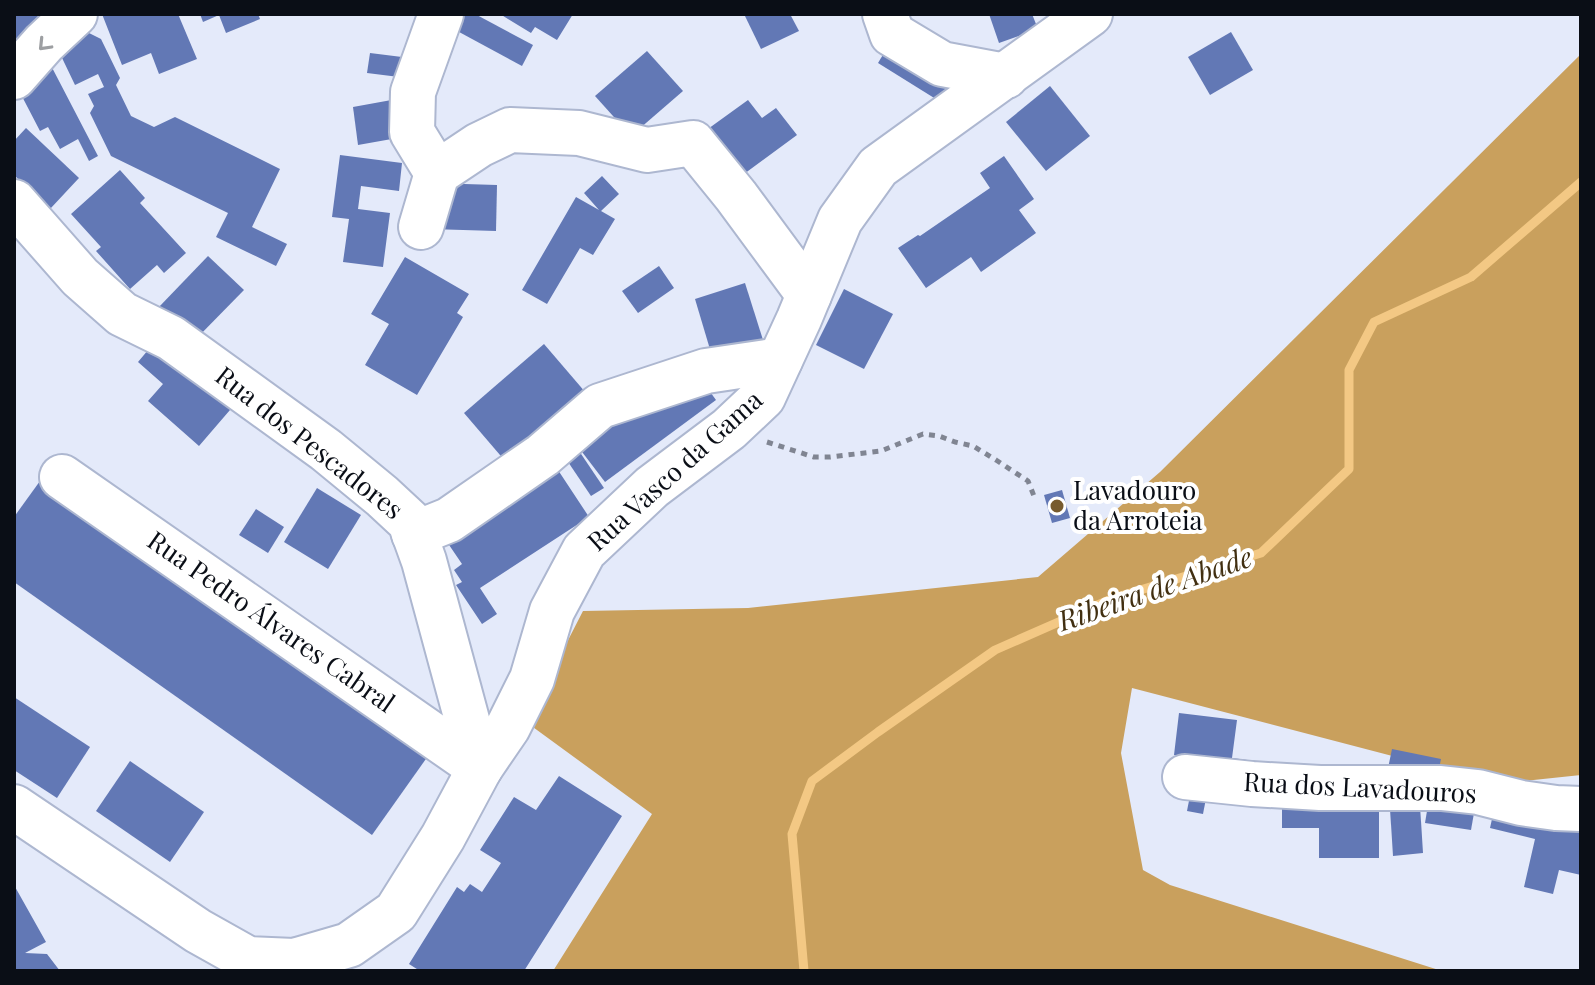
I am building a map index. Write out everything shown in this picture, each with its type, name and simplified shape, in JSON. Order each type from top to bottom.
[{"type":"street","points":[[14,77],[75,14]]},
{"type":"street","points":[[437,173],[412,132],[413,92],[441,14]]},
{"type":"street","points":[[885,14],[892,34],[942,64],[1006,76]]},
{"type":"street","name":"Rua Vasco da Gama","points":[[14,807],[198,931],[248,959],[294,961],[349,945],[396,912],[443,837],[480,768],[508,727],[532,679],[552,611],[584,551],[652,487],[729,429],[763,397],[840,220],[878,167],[1090,14]]},
{"type":"street","points":[[421,227],[437,173],[479,145],[510,130],[579,133],[647,150],[693,143],[809,295]]},
{"type":"street","name":"Rua dos Pescadores","points":[[14,202],[80,277],[122,314],[171,338],[326,450],[410,522],[424,561],[480,768]]},
{"type":"street","points":[[414,534],[449,520],[543,455],[600,406],[706,371],[780,360]]},
{"type":"street","name":"Rua Pedro Álvares Cabral","points":[[62,477],[480,768]]},
{"type":"street","name":"Rua dos Lavadouros","points":[[1185,777],[1320,788],[1441,788],[1478,792],[1521,803],[1581,809]]},
{"type":"path","points":[[729,429],[814,457],[881,451],[923,434],[939,436],[973,446],[996,460],[1028,481],[1034,496]]},
{"type":"shaded area","points":[[1581,54],[1581,775],[1523,781],[1423,764],[1132,688],[1121,753],[1143,870],[1170,885],[1442,971],[553,971],[652,814],[526,722],[583,611],[748,608],[1038,577],[1160,472]]},
{"type":"building","points":[[14,14],[55,14],[20,48],[14,42]]},
{"type":"building","points":[[102,14],[178,14],[197,59],[159,74],[151,53],[122,65]]},
{"type":"building","points":[[200,14],[258,14],[260,19],[226,33],[219,15],[203,22]]},
{"type":"building","points":[[455,14],[475,14],[533,45],[522,66],[448,26]]},
{"type":"building","points":[[500,14],[573,14],[557,40],[535,27],[531,33]]},
{"type":"building","points":[[744,14],[790,14],[799,31],[761,49]]},
{"type":"building","points":[[989,14],[1032,14],[1038,29],[999,43]]},
{"type":"building","points":[[75,26],[101,39],[120,78],[116,85],[131,116],[154,127],[175,117],[280,169],[252,227],[287,244],[276,266],[216,237],[228,213],[111,156],[90,113],[94,106],[88,94],[104,87],[98,74],[75,85],[52,37]]},
{"type":"building","points":[[1231,32],[1253,70],[1210,95],[1188,57]]},
{"type":"building","points":[[893,38],[955,76],[939,101],[878,63]]},
{"type":"building","points":[[647,51],[683,91],[631,136],[595,96]]},
{"type":"building","points":[[370,53],[402,57],[399,77],[367,73]]},
{"type":"building","points":[[46,56],[98,156],[89,161],[78,139],[60,149],[48,127],[40,131],[14,81]]},
{"type":"building","points":[[1050,86],[1090,136],[1046,171],[1006,122]]},
{"type":"building","points":[[397,99],[403,137],[358,145],[353,107]]},
{"type":"building","points":[[748,100],[762,118],[776,108],[797,135],[729,185],[694,139]]},
{"type":"building","points":[[26,128],[79,178],[50,209],[14,175],[14,141]]},
{"type":"building","points":[[340,155],[402,163],[399,191],[361,186],[358,209],[390,213],[383,267],[343,262],[349,219],[332,217]]},
{"type":"building","points":[[1004,156],[1034,199],[1019,210],[1036,233],[981,272],[971,257],[926,288],[898,248],[990,188],[980,173]]},
{"type":"building","points":[[120,170],[145,198],[140,203],[186,253],[164,273],[157,265],[130,289],[96,251],[101,247],[71,214]]},
{"type":"building","points":[[602,176],[619,194],[601,211],[615,219],[593,255],[580,248],[547,304],[522,290],[576,197],[599,210],[584,193]]},
{"type":"building","points":[[432,183],[497,185],[496,231],[430,229]]},
{"type":"building","points":[[208,256],[244,290],[193,342],[158,308]]},
{"type":"building","points":[[405,257],[469,294],[457,313],[463,317],[417,395],[365,365],[389,324],[371,314]]},
{"type":"building","points":[[659,266],[674,288],[638,313],[622,291]]},
{"type":"building","points":[[745,283],[763,340],[712,356],[695,299]]},
{"type":"building","points":[[844,289],[893,314],[864,369],[816,345]]},
{"type":"building","points":[[159,337],[236,403],[199,446],[148,401],[163,384],[138,362]]},
{"type":"building","points":[[544,344],[586,393],[506,462],[464,413]]},
{"type":"building","points":[[697,374],[716,400],[605,482],[576,444]]},
{"type":"building","points":[[573,442],[604,488],[591,496],[560,450]]},
{"type":"building","points":[[556,467],[589,517],[480,588],[497,614],[482,624],[456,585],[462,582],[454,570],[462,564],[445,539]]},
{"type":"building","points":[[40,481],[428,756],[372,835],[14,582],[14,517]]},
{"type":"building","points":[[317,488],[361,515],[328,569],[284,542]]},
{"type":"building","name":"Lavadouro da Arroteia","points":[[1062,490],[1070,518],[1052,523],[1044,495]]},
{"type":"building","points":[[256,509],[284,527],[268,553],[239,535]]},
{"type":"building","points":[[14,697],[90,747],[57,798],[14,770]]},
{"type":"building","points":[[1179,713],[1237,720],[1232,758],[1255,761],[1253,776],[1214,760],[1174,755]]},
{"type":"building","points":[[1392,749],[1441,759],[1436,783],[1387,773]]},
{"type":"building","points":[[130,761],[204,812],[170,862],[96,811]]},
{"type":"building","points":[[559,776],[622,816],[524,971],[420,971],[409,964],[457,887],[464,892],[470,884],[482,892],[501,863],[480,850],[514,797],[536,810]]},
{"type":"building","points":[[1192,785],[1208,788],[1203,814],[1187,811]]},
{"type":"building","points":[[1431,787],[1477,796],[1471,830],[1425,823]]},
{"type":"building","points":[[1419,790],[1423,853],[1393,856],[1389,793]]},
{"type":"building","points":[[1379,791],[1379,858],[1319,858],[1319,828],[1282,828],[1282,792]]},
{"type":"building","points":[[1496,801],[1581,821],[1581,875],[1559,870],[1553,894],[1524,887],[1535,839],[1490,828]]},
{"type":"building","points":[[14,885],[46,942],[25,953],[47,954],[60,971],[14,971]]},
{"type":"waterway","name":"Ribeira de Abade","points":[[804,971],[792,834],[812,781],[995,650],[1111,599],[1261,553],[1349,469],[1349,370],[1374,322],[1471,277],[1581,182]]},
{"type":"place","name":"Lavadouro da Arroteia","points":[[1057,506]]}]
